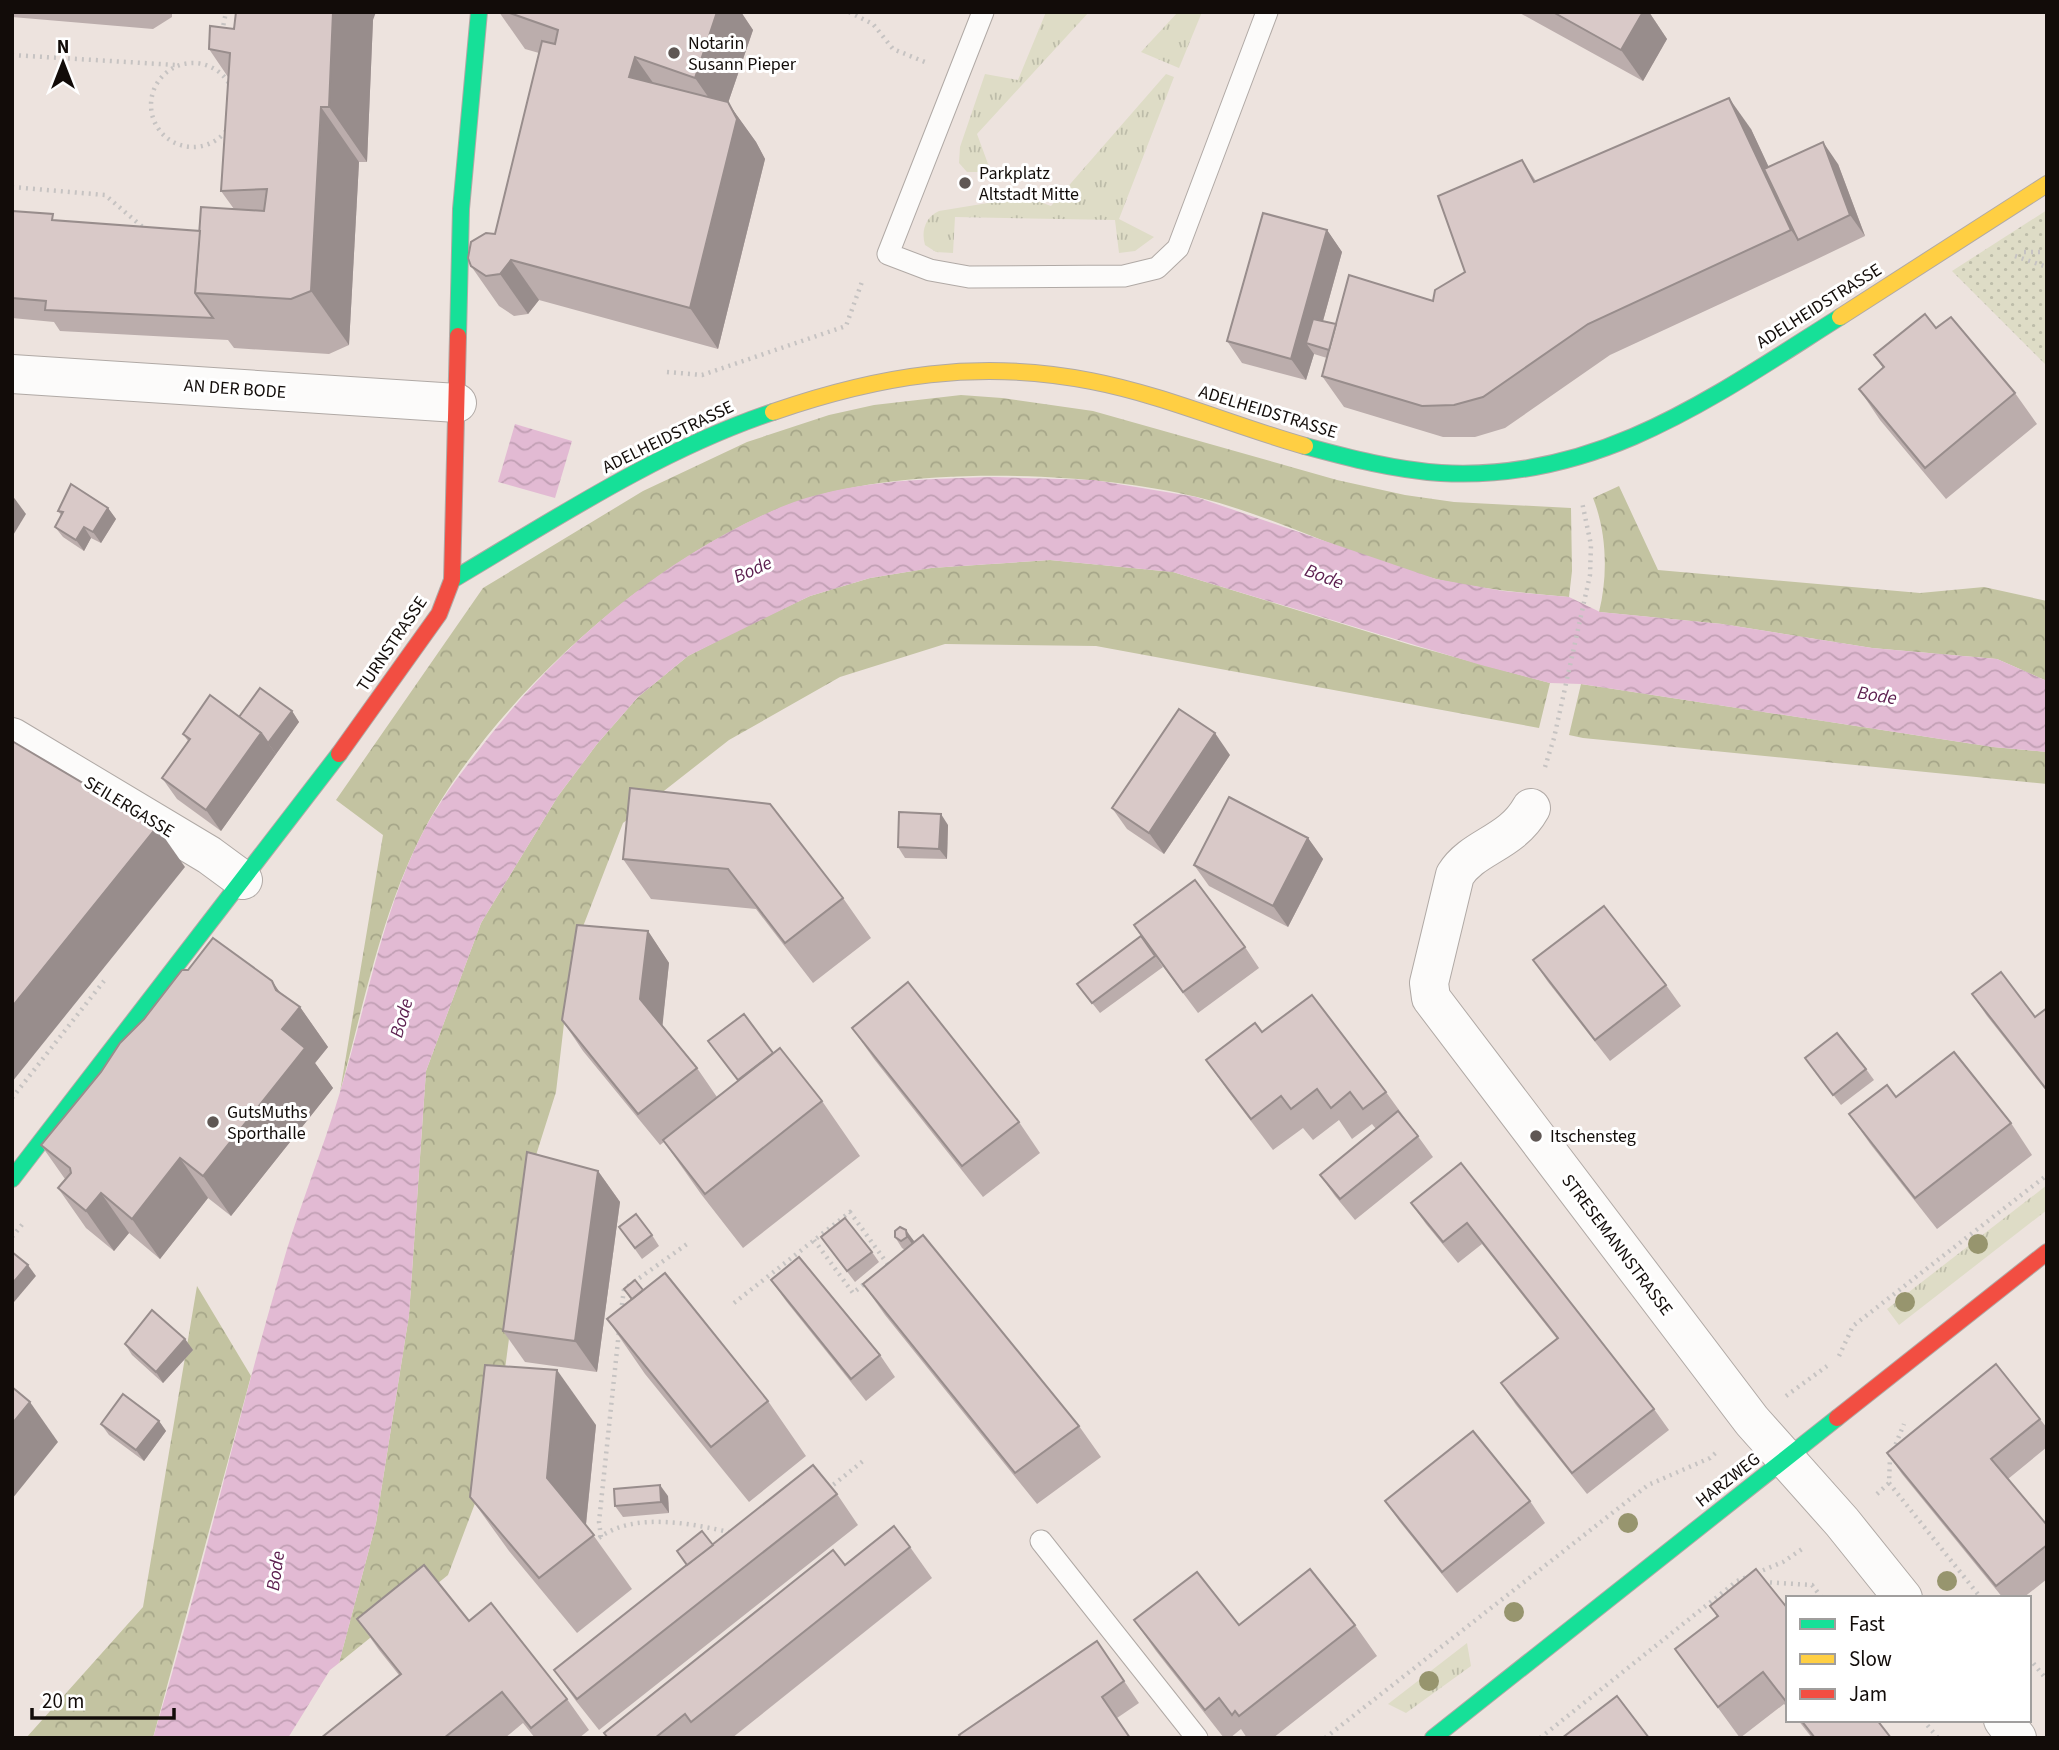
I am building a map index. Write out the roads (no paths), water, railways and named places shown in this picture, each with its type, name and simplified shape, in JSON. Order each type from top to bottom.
[{"type":"street","name":"TURNSTRASSE","points":[[12,1179],[243,880],[415,649],[439,614],[453,580],[461,209],[479,12]]},
{"type":"street","name":"ADELHEIDSTRASSE","points":[[453,580],[625,479],[732,425],[818,395],[906,375],[1001,369],[1093,381],[1308,446],[1425,471],[1490,472],[1571,460],[1607,450],[1691,407],[1825,326],[2047,184]]},
{"type":"street","name":"AN DER BODE","points":[[12,374],[457,403]]},
{"type":"street","name":"SEILERGASSE","points":[[12,737],[209,856],[243,880]]},
{"type":"street","name":"STRESEMANNSTRASSE","points":[[1531,808],[1515,829],[1463,864],[1455,875],[1429,983],[1431,998],[1752,1421],[1901,1596]]},
{"type":"street","name":"HARZWEG","points":[[1433,1738],[2047,1252]]},
{"type":"street","points":[[2005,1722],[2017,1738]]},
{"type":"lane","points":[[983,12],[888,254],[930,270],[969,277],[1124,276],[1157,268],[1178,248],[1267,12]]},
{"type":"lane","points":[[1041,1541],[1197,1738]]},
{"type":"water","points":[[515,424],[572,441],[555,498],[498,482]]},
{"type":"water","name":"Bode","points":[[994,477],[1094,480],[1196,497],[1436,579],[1503,591],[1569,597],[1600,612],[1722,624],[1872,648],[1997,659],[2047,681],[2047,752],[1993,747],[1581,684],[1550,683],[1481,665],[1173,572],[1050,560],[931,568],[870,578],[810,596],[688,656],[638,697],[597,744],[558,796],[481,923],[426,1071],[409,1315],[376,1523],[339,1663],[330,1670],[288,1738],[153,1738],[280,1273],[340,1092],[384,931],[406,868],[445,795],[506,716],[574,644],[651,581],[736,528],[781,507],[832,491],[886,483]]},
{"type":"place","name":"Notarin Susann Pieper","points":[[674,53]]},
{"type":"place","name":"Parkplatz Altstadt Mitte","points":[[965,183]]},
{"type":"place","name":"GutsMuths Sporthalle","points":[[213,1122]]},
{"type":"place","name":"Itschensteg","points":[[1536,1136]]}]
